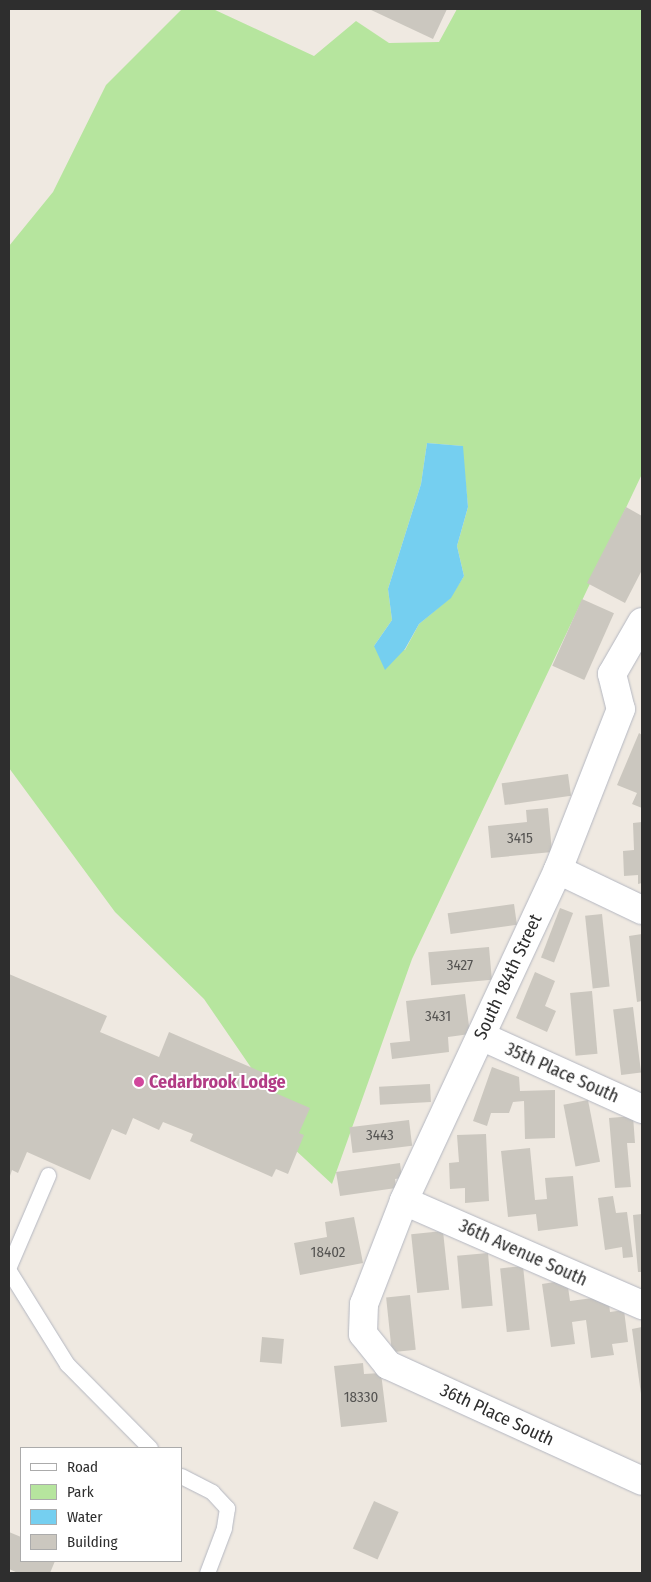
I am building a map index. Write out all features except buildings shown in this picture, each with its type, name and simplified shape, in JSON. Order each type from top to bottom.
[{"type":"street","name":"South 184th Street","points":[[363,1334],[364,1304],[404,1201],[632,713],[612,674],[642,622]]},
{"type":"street","points":[[558,870],[642,910]]},
{"type":"street","name":"35th Place South","points":[[481,1036],[642,1109]]},
{"type":"street","name":"36th Avenue South","points":[[404,1201],[642,1305]]},
{"type":"street","name":"36th Place South","points":[[363,1334],[388,1365],[642,1481]]},
{"type":"lane","points":[[9,1266],[48,1176]]},
{"type":"lane","points":[[9,1271],[67,1364],[149,1447]]},
{"type":"lane","points":[[182,1477],[212,1492],[227,1508],[224,1528],[207,1573]]},
{"type":"green space","points":[[182,9],[213,9],[314,56],[356,21],[389,43],[439,42],[457,9],[642,9],[642,474],[412,959],[332,1184],[265,1122],[252,1069],[204,999],[115,912],[9,768],[9,246],[53,192],[106,85]],"holes":[[[427,443],[462,446],[468,507],[457,546],[464,576],[450,598],[419,624],[405,650],[374,646],[392,620],[388,589],[421,484]]]},
{"type":"water","points":[[427,443],[463,446],[468,507],[457,546],[464,576],[451,598],[419,624],[405,649],[385,670],[374,646],[392,620],[388,589],[421,484]]},
{"type":"place","name":"Cedarbrook Lodge","points":[[139,1082]]}]
